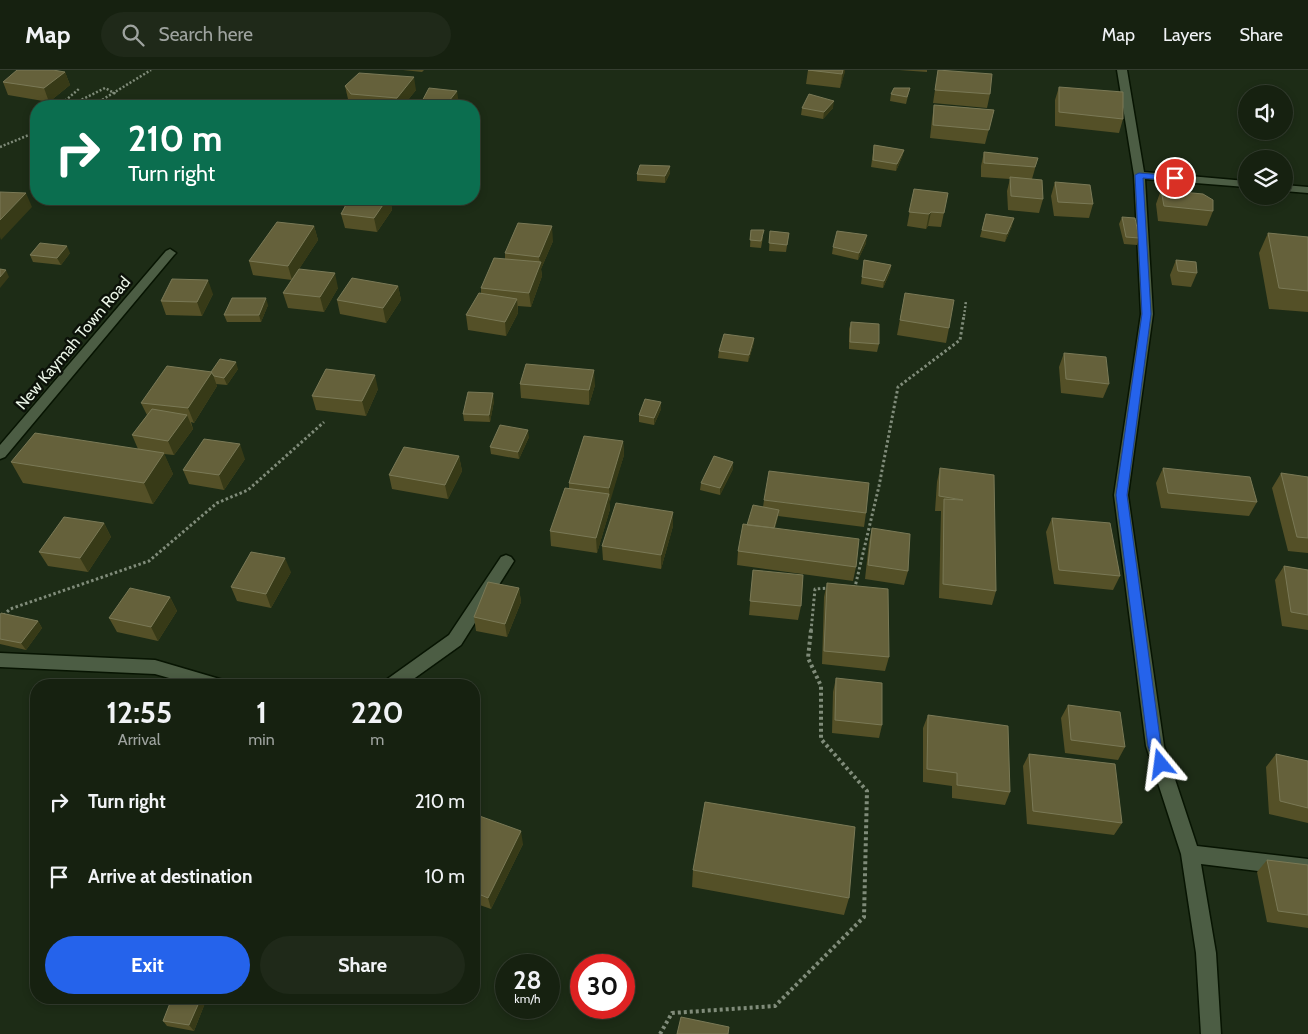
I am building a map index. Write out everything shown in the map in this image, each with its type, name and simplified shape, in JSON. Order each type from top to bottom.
[{"type":"street","points":[[1122,70],[1139,175],[1147,314],[1121,495],[1155,746],[1190,854],[1206,954],[1211,1034]]},
{"type":"street","points":[[1139,175],[1238,183]]},
{"type":"street","points":[[1293,189],[1308,190]]},
{"type":"street","name":"New Kaymah Town Road","points":[[0,454],[170,253]]},
{"type":"street","points":[[400,679],[455,640],[506,561]]},
{"type":"street","points":[[0,660],[155,667],[196,679]]},
{"type":"street","points":[[1190,854],[1308,868]]},
{"type":"path","points":[[104,100],[151,70]]},
{"type":"path","points":[[66,100],[80,88]]},
{"type":"path","points":[[83,100],[106,88],[116,94]]},
{"type":"path","points":[[0,147],[30,134]]},
{"type":"path","points":[[845,587],[855,587],[879,486],[898,387],[960,340],[966,300]]},
{"type":"path","points":[[0,619],[10,609],[149,561],[217,504],[248,490],[324,422]]},
{"type":"path","points":[[660,1034],[672,1013],[775,1006],[864,917],[867,791],[821,739],[821,686],[808,658],[815,589],[835,588]]},
{"type":"building","points":[[17,70],[65,72],[44,88],[3,82]]},
{"type":"building","points":[[808,70],[843,70],[842,74]]},
{"type":"building","points":[[938,70],[992,74],[990,94],[935,90]]},
{"type":"building","points":[[359,73],[414,77],[397,98],[351,94],[345,86]]},
{"type":"building","points":[[1059,87],[1123,92],[1123,119],[1059,112]]},
{"type":"building","points":[[429,88],[457,91],[450,100],[423,100]]},
{"type":"building","points":[[894,88],[910,88],[907,97],[891,94]]},
{"type":"building","points":[[809,94],[834,101],[824,112],[802,108]]},
{"type":"building","points":[[934,105],[994,110],[989,130],[933,125]]},
{"type":"building","points":[[874,145],[904,150],[897,164],[873,160]]},
{"type":"building","points":[[984,152],[1038,158],[1035,167],[984,163]]},
{"type":"building","points":[[640,165],[670,166],[665,176],[637,174]]},
{"type":"building","points":[[1010,177],[1042,180],[1043,199],[1011,196]]},
{"type":"building","points":[[1055,182],[1090,185],[1093,204],[1058,202]]},
{"type":"building","points":[[914,189],[948,193],[944,213],[909,212]]},
{"type":"building","points":[[1161,190],[1203,194],[1213,200],[1213,211],[1164,206]]},
{"type":"building","points":[[0,192],[26,193],[0,220]]},
{"type":"building","points":[[346,205],[383,205],[374,218],[341,214]]},
{"type":"building","points":[[986,214],[1014,218],[1007,234],[982,230]]},
{"type":"building","points":[[1122,217],[1135,218],[1139,238],[1126,237]]},
{"type":"building","points":[[277,222],[314,226],[288,266],[249,261]]},
{"type":"building","points":[[518,223],[552,226],[539,257],[505,253]]},
{"type":"building","points":[[751,230],[764,230],[761,241],[750,240]]},
{"type":"building","points":[[770,231],[789,233],[787,245],[769,243]]},
{"type":"building","points":[[837,231],[867,235],[859,253],[833,247]]},
{"type":"building","points":[[1268,233],[1308,237],[1308,291],[1279,288]]},
{"type":"building","points":[[40,243],[67,246],[57,258],[30,255]]},
{"type":"building","points":[[494,258],[541,262],[529,293],[481,288]]},
{"type":"building","points":[[864,260],[891,265],[884,281],[862,277]]},
{"type":"building","points":[[1176,260],[1196,262],[1197,273],[1178,271]]},
{"type":"building","points":[[0,269],[6,270],[0,277]]},
{"type":"building","points":[[299,269],[335,273],[320,297],[283,293]]},
{"type":"building","points":[[352,278],[398,286],[383,308],[337,300]]},
{"type":"building","points":[[172,279],[208,280],[197,302],[161,301]]},
{"type":"building","points":[[479,293],[517,299],[505,322],[466,315]]},
{"type":"building","points":[[905,293],[954,300],[949,328],[900,320]]},
{"type":"building","points":[[232,298],[266,298],[259,315],[224,315]]},
{"type":"building","points":[[851,322],[879,324],[879,344],[850,342]]},
{"type":"building","points":[[724,334],[754,338],[749,355],[719,351]]},
{"type":"building","points":[[1064,353],[1106,357],[1109,384],[1066,379]]},
{"type":"building","points":[[220,359],[236,362],[224,378],[214,376],[211,372]]},
{"type":"building","points":[[526,364],[594,370],[589,390],[520,384]]},
{"type":"building","points":[[167,366],[212,372],[188,408],[141,403]]},
{"type":"building","points":[[326,369],[375,375],[362,401],[312,396]]},
{"type":"building","points":[[468,392],[493,393],[489,415],[463,414]]},
{"type":"building","points":[[645,399],[661,402],[654,418],[639,415]]},
{"type":"building","points":[[152,409],[187,415],[168,441],[132,435]]},
{"type":"building","points":[[500,425],[528,430],[518,452],[490,447]]},
{"type":"building","points":[[35,433],[164,453],[144,483],[11,462]]},
{"type":"building","points":[[584,436],[623,441],[609,488],[569,483]]},
{"type":"building","points":[[204,439],[240,444],[219,475],[183,470]]},
{"type":"building","points":[[404,447],[459,456],[445,485],[389,475]]},
{"type":"building","points":[[714,456],[733,462],[720,488],[701,483]]},
{"type":"building","points":[[940,468],[994,475],[996,591],[943,584],[944,499],[963,500],[939,496]]},
{"type":"building","points":[[1163,468],[1250,477],[1257,502],[1168,493]]},
{"type":"building","points":[[769,471],[869,483],[866,513],[764,500]]},
{"type":"building","points":[[1281,473],[1308,477],[1308,538],[1297,537]]},
{"type":"building","points":[[565,488],[609,494],[596,538],[550,531]]},
{"type":"building","points":[[616,503],[673,512],[661,555],[602,546]]},
{"type":"building","points":[[753,505],[779,510],[774,528],[747,525]]},
{"type":"building","points":[[64,517],[104,523],[80,558],[39,552]]},
{"type":"building","points":[[1052,518],[1110,523],[1120,576],[1059,570]]},
{"type":"building","points":[[743,524],[859,539],[856,567],[738,551]]},
{"type":"building","points":[[872,528],[910,534],[908,571],[868,565]]},
{"type":"building","points":[[251,552],[285,558],[266,594],[231,587]]},
{"type":"building","points":[[1284,566],[1308,570],[1308,615],[1291,612]]},
{"type":"building","points":[[753,570],[803,575],[801,606],[750,601]]},
{"type":"building","points":[[488,582],[519,588],[505,624],[474,617]]},
{"type":"building","points":[[827,583],[888,589],[889,657],[824,651]]},
{"type":"building","points":[[130,588],[170,597],[151,627],[109,618]]},
{"type":"building","points":[[1,613],[38,621],[21,643],[0,639]]},
{"type":"building","points":[[836,678],[882,683],[882,725],[835,720]]},
{"type":"building","points":[[1068,705],[1120,712],[1125,747],[1071,740]]},
{"type":"building","points":[[928,715],[1008,726],[1010,792],[957,785],[957,773],[927,769]]},
{"type":"building","points":[[1029,754],[1115,764],[1122,823],[1033,811]]},
{"type":"building","points":[[1276,754],[1308,761],[1308,808],[1280,801]]},
{"type":"building","points":[[705,802],[855,827],[849,898],[693,870]]},
{"type":"building","points":[[480,816],[521,831],[488,898],[480,895]]},
{"type":"building","points":[[1267,860],[1308,865],[1308,915],[1278,911]]},
{"type":"building","points":[[170,1004],[198,1004],[189,1025],[163,1021]]},
{"type":"building","points":[[681,1017],[729,1027],[728,1034],[677,1034]]},
{"type":"route","points":[[1161,764],[1155,746],[1121,495],[1147,314],[1139,175],[1175,178]]}]
